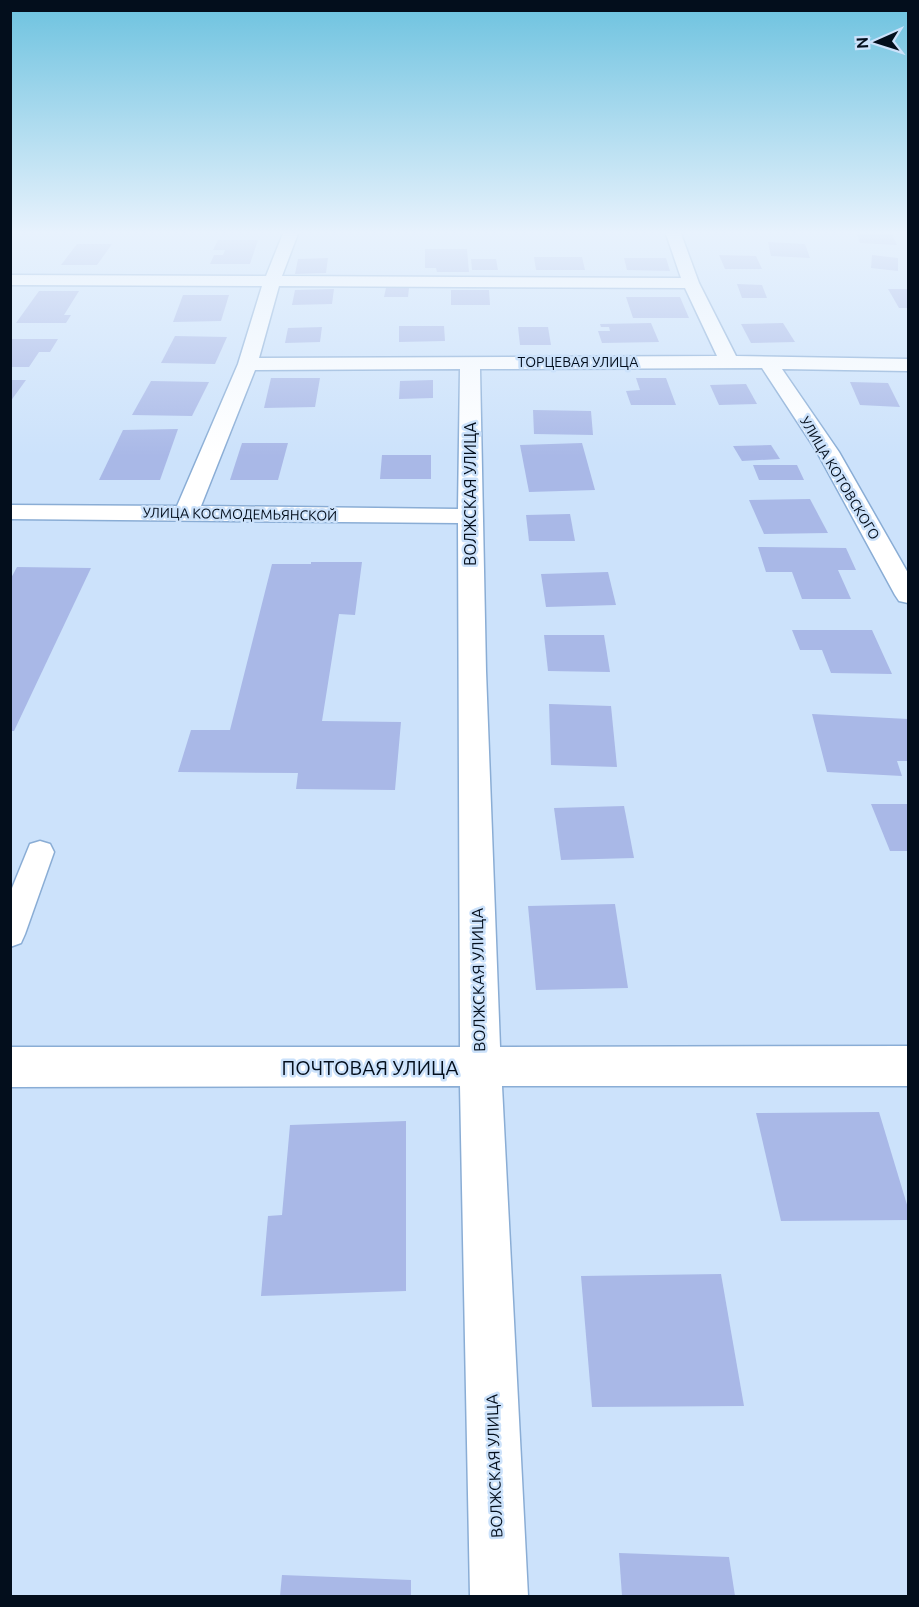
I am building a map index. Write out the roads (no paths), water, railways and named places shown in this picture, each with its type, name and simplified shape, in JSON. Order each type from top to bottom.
[{"type":"street","points":[[186,513],[248,364],[265,306]]},
{"type":"street","points":[[702,306],[729,362]]},
{"type":"street","name":"ТОРЦЕВАЯ УЛИЦА","points":[[248,364],[729,362],[909,365]]},
{"type":"street","name":"ВОЛЖСКАЯ УЛИЦА","points":[[470,363],[470,516],[480,1067],[499,1596]]},
{"type":"street","name":"УЛИЦА КОТОВСКОГО","points":[[769,364],[828,452],[909,595]]},
{"type":"street","name":"УЛИЦА КОСМОДЕМЬЯНСКОЙ","points":[[10,512],[470,516]]},
{"type":"street","name":"ПОЧТОВАЯ УЛИЦА","points":[[10,1067],[909,1066]]},
{"type":"lane","points":[[10,934],[40,852]]}]
